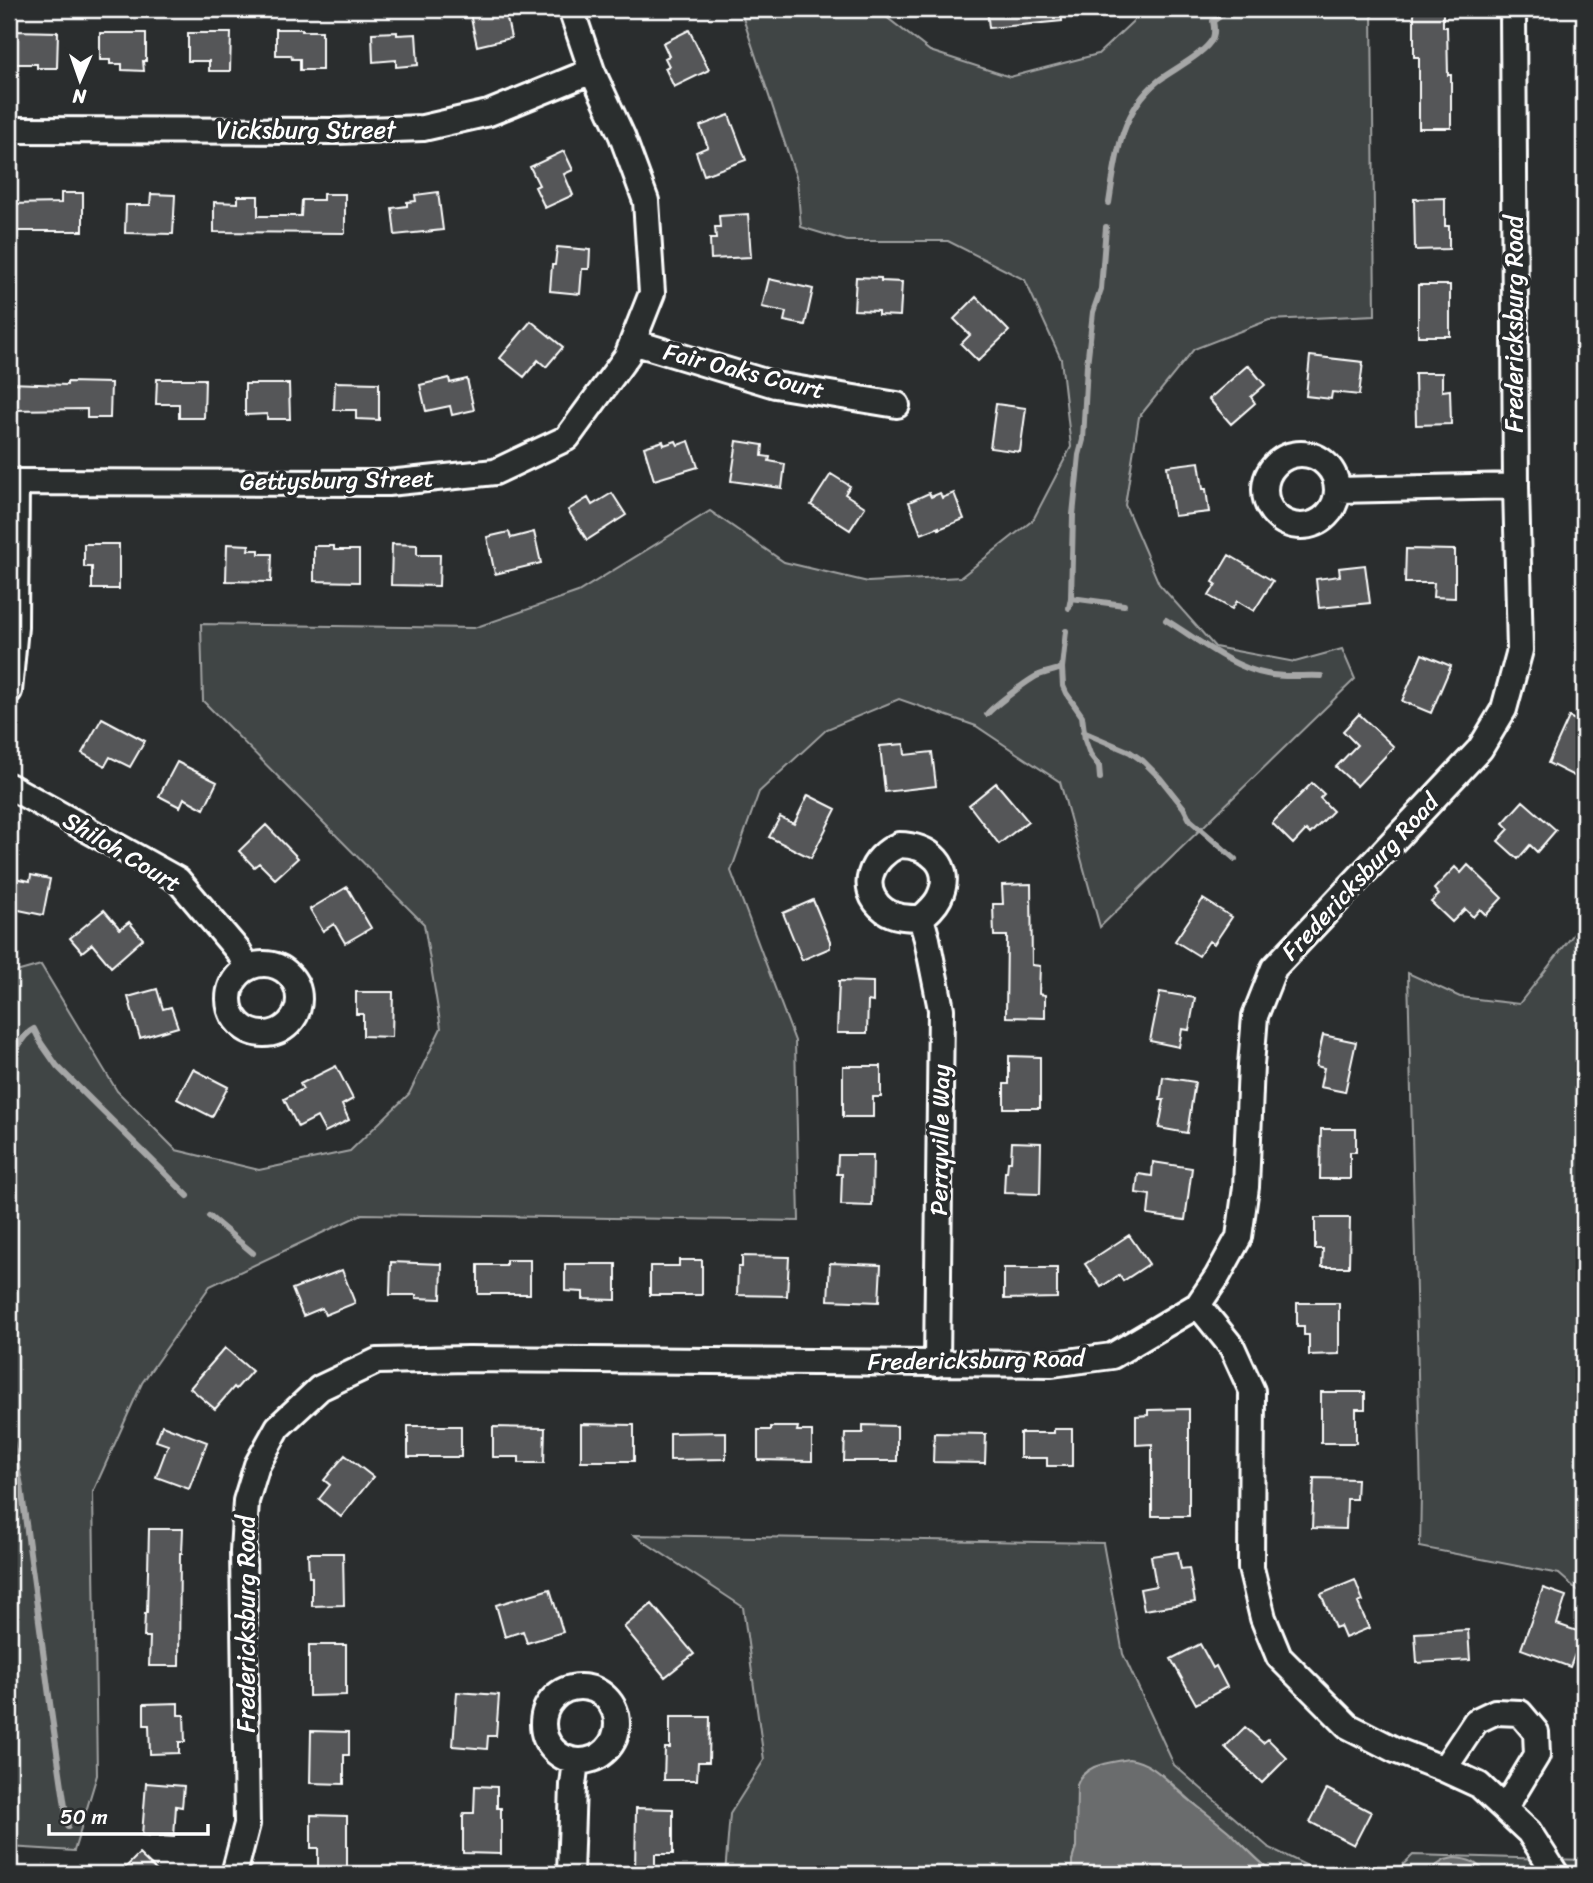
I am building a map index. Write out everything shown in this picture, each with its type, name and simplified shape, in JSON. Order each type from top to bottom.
[{"type":"street","name":"Gettysburg Street","points":[[12,482],[388,483],[495,472],[567,438],[627,356],[652,293],[646,201],[622,136],[592,71],[571,9]]},
{"type":"street","name":"Fredericksburg Road","points":[[234,1874],[247,1824],[243,1552],[246,1501],[257,1465],[278,1427],[320,1388],[377,1361],[468,1359],[1052,1364],[1112,1356],[1199,1305],[1239,1237],[1246,1186],[1255,1016],[1275,968],[1480,749],[1504,709],[1520,650],[1516,485],[1513,9]]},
{"type":"street","name":"Vicksburg Street","points":[[9,130],[336,131],[423,128],[489,113],[592,71]]},
{"type":"street","name":"Fair Oaks Court","points":[[632,342],[775,384],[898,405]]},
{"type":"street","points":[[9,691],[15,627],[12,482]]},
{"type":"street","points":[[1338,490],[1516,485]]},
{"type":"street","name":"Shiloh Court","points":[[9,786],[178,880],[239,952],[247,968]]},
{"type":"street","name":"Perryville Way","points":[[921,918],[941,1009],[937,1364]]},
{"type":"street","points":[[1199,1305],[1232,1347],[1252,1391],[1251,1568],[1263,1618],[1279,1657],[1348,1726],[1395,1750],[1479,1785],[1529,1832],[1556,1874]]},
{"type":"street","points":[[1444,1769],[1476,1721],[1495,1712],[1520,1713],[1536,1732],[1537,1755],[1505,1808]]},
{"type":"street","points":[[570,1874],[576,1761]]},
{"type":"shaded area","points":[[740,9],[876,9],[930,51],[1010,77],[1098,54],[1146,9],[1372,9],[1375,315],[1269,320],[1194,349],[1139,417],[1125,505],[1159,584],[1215,647],[1295,662],[1342,649],[1355,679],[1100,927],[1060,782],[976,726],[899,699],[827,729],[759,792],[731,871],[795,1041],[799,1221],[362,1214],[210,1286],[142,1383],[93,1492],[97,1775],[74,1851],[9,1847],[9,974],[41,965],[117,1091],[176,1150],[259,1170],[350,1151],[409,1094],[441,1028],[424,924],[203,701],[201,624],[474,628],[578,592],[710,511],[784,562],[868,582],[961,577],[1033,520],[1071,447],[1061,359],[1025,280],[948,241],[847,241],[801,227],[797,180]]},
{"type":"shaded area","points":[[1584,921],[1584,1596],[1559,1574],[1420,1547],[1421,1494],[1408,973],[1460,997],[1519,1004]]},
{"type":"shaded area","points":[[634,1535],[1103,1543],[1123,1654],[1174,1765],[1268,1847],[1324,1874],[1277,1874],[1267,1868],[1161,1774],[1087,1771],[1080,1777],[1072,1874],[725,1874],[730,1814],[764,1760],[743,1607]]},
{"type":"shaded area","points":[[1129,1759],[1158,1772],[1277,1874],[1072,1874],[1076,1847],[1077,1785],[1092,1768]]},
{"type":"shaded area","points":[[1413,1855],[1584,1860],[1584,1874],[1393,1874]]},
{"type":"shaded area","points":[[1454,1858],[1472,1862],[1486,1874],[1423,1874],[1445,1860]]},
{"type":"building","points":[[469,9],[505,9],[511,38],[477,46]]},
{"type":"building","points":[[987,9],[1061,9],[1062,21],[989,28]]},
{"type":"building","points":[[1414,9],[1443,9],[1443,27],[1447,27],[1448,75],[1451,75],[1451,128],[1419,128],[1419,57],[1414,57]]},
{"type":"building","points":[[276,29],[322,31],[322,70],[300,70],[300,59],[292,59],[291,55],[276,55]]},
{"type":"building","points":[[689,30],[709,70],[674,87],[665,68],[669,66],[665,58],[669,56],[663,43]]},
{"type":"building","points":[[13,31],[58,32],[57,68],[37,68],[37,64],[12,64]]},
{"type":"building","points":[[397,32],[397,35],[416,34],[418,65],[396,67],[396,60],[373,62],[372,33]]},
{"type":"building","points":[[100,33],[146,33],[144,71],[122,70],[122,64],[110,64],[110,60],[100,60]]},
{"type":"building","points":[[188,33],[231,33],[230,71],[209,71],[209,61],[188,61]]},
{"type":"building","points":[[729,115],[746,160],[704,175],[696,152],[708,147],[700,126]]},
{"type":"building","points":[[564,151],[573,170],[564,174],[573,195],[545,208],[535,187],[539,185],[530,167]]},
{"type":"building","points":[[438,192],[443,230],[395,235],[392,208],[407,206],[407,202],[416,201],[415,195]]},
{"type":"building","points":[[61,193],[83,193],[83,231],[9,231],[9,204],[61,203]]},
{"type":"building","points":[[151,194],[175,195],[173,234],[125,233],[126,205],[150,205]]},
{"type":"building","points":[[323,194],[345,194],[345,233],[214,232],[214,202],[238,203],[238,196],[258,196],[258,216],[301,216],[302,200],[323,200]]},
{"type":"building","points":[[1445,198],[1445,226],[1449,226],[1449,249],[1415,250],[1414,199]]},
{"type":"building","points":[[748,214],[751,257],[711,259],[710,239],[716,239],[715,227],[720,227],[719,216]]},
{"type":"building","points":[[557,247],[590,250],[589,269],[582,269],[580,294],[550,291],[552,265],[555,265]]},
{"type":"building","points":[[856,277],[902,282],[900,316],[878,315],[878,311],[854,310]]},
{"type":"building","points":[[769,279],[813,289],[805,325],[784,321],[786,312],[762,307]]},
{"type":"building","points":[[1418,285],[1450,285],[1450,336],[1418,336]]},
{"type":"building","points":[[976,297],[1009,331],[978,361],[961,344],[970,335],[954,319]]},
{"type":"building","points":[[531,321],[563,347],[546,367],[538,360],[524,377],[500,358]]},
{"type":"building","points":[[1310,356],[1363,362],[1359,395],[1332,392],[1331,399],[1306,396]]},
{"type":"building","points":[[1248,365],[1265,385],[1251,397],[1255,403],[1231,424],[1209,399]]},
{"type":"building","points":[[1415,373],[1442,373],[1442,391],[1450,390],[1451,424],[1416,425]]},
{"type":"building","points":[[449,378],[450,383],[467,379],[474,410],[452,415],[450,406],[426,411],[420,385]]},
{"type":"building","points":[[157,379],[205,379],[204,418],[179,418],[179,404],[156,404]]},
{"type":"building","points":[[67,382],[111,383],[110,418],[87,418],[87,409],[9,410],[9,383],[67,385]]},
{"type":"building","points":[[335,382],[379,383],[379,420],[356,419],[356,410],[334,410]]},
{"type":"building","points":[[245,384],[289,384],[290,419],[267,419],[267,414],[245,415]]},
{"type":"building","points":[[996,404],[1026,408],[1020,452],[990,448]]},
{"type":"building","points":[[663,441],[664,445],[676,441],[678,445],[689,441],[698,467],[654,480],[644,447]]},
{"type":"building","points":[[737,441],[763,445],[762,456],[770,457],[769,461],[785,464],[782,488],[731,481]]},
{"type":"building","points":[[1199,462],[1209,512],[1174,516],[1167,466]]},
{"type":"building","points":[[831,474],[850,486],[845,494],[865,507],[850,530],[811,505]]},
{"type":"building","points":[[612,493],[626,515],[587,540],[568,510],[588,498],[592,505]]},
{"type":"building","points":[[929,493],[931,497],[940,493],[942,498],[954,493],[964,519],[921,534],[909,502]]},
{"type":"building","points":[[509,532],[511,538],[534,532],[541,563],[495,574],[487,537]]},
{"type":"building","points":[[84,544],[119,544],[119,589],[92,589],[92,567],[84,567]]},
{"type":"building","points":[[227,544],[249,545],[248,550],[259,550],[259,554],[272,554],[271,582],[226,581]]},
{"type":"building","points":[[392,544],[417,545],[417,555],[440,555],[439,586],[391,585]]},
{"type":"building","points":[[314,546],[334,546],[334,550],[359,550],[359,582],[314,581]]},
{"type":"building","points":[[1406,549],[1455,550],[1455,598],[1433,597],[1434,583],[1405,583]]},
{"type":"building","points":[[1229,555],[1273,581],[1254,611],[1237,601],[1232,609],[1209,596],[1216,584],[1213,582]]},
{"type":"building","points":[[1365,565],[1370,603],[1319,608],[1316,579],[1340,576],[1339,568]]},
{"type":"building","points":[[1422,654],[1451,666],[1431,713],[1402,701]]},
{"type":"building","points":[[1359,714],[1394,747],[1357,786],[1336,767],[1357,745],[1343,731]]},
{"type":"building","points":[[1569,717],[1584,724],[1584,765],[1578,778],[1548,763]]},
{"type":"building","points":[[102,718],[145,741],[130,767],[110,757],[105,766],[82,753]]},
{"type":"building","points":[[904,744],[905,755],[932,752],[936,786],[885,792],[880,746]]},
{"type":"building","points":[[177,762],[217,782],[204,809],[184,798],[180,807],[159,796]]},
{"type":"building","points":[[996,783],[1028,821],[999,844],[969,805]]},
{"type":"building","points":[[1312,783],[1324,794],[1320,798],[1333,811],[1310,834],[1306,830],[1293,844],[1272,823]]},
{"type":"building","points":[[808,795],[836,809],[811,858],[769,837],[780,817],[794,824]]},
{"type":"building","points":[[1523,801],[1556,830],[1537,852],[1530,845],[1518,859],[1498,841],[1509,829],[1503,823]]},
{"type":"building","points":[[266,825],[298,858],[275,879],[259,863],[254,867],[239,851]]},
{"type":"building","points":[[1468,865],[1502,898],[1486,915],[1480,909],[1473,917],[1465,909],[1452,922],[1431,902],[1439,895],[1434,889],[1455,867],[1461,873]]},
{"type":"building","points":[[31,875],[50,879],[43,915],[9,908],[9,877],[30,881]]},
{"type":"building","points":[[1031,884],[1032,965],[1040,966],[1039,994],[1045,995],[1045,1018],[1006,1017],[1007,936],[994,936],[993,904],[1003,904],[1002,885]]},
{"type":"building","points":[[347,887],[371,928],[345,943],[334,924],[323,931],[310,909]]},
{"type":"building","points":[[1203,899],[1232,917],[1214,944],[1209,941],[1199,956],[1175,941]]},
{"type":"building","points":[[813,900],[830,941],[830,948],[802,960],[783,913]]},
{"type":"building","points":[[104,910],[120,929],[129,922],[143,939],[111,967],[92,944],[82,952],[70,938]]},
{"type":"building","points":[[839,981],[873,982],[873,1002],[868,1001],[867,1033],[837,1033]]},
{"type":"building","points":[[157,989],[163,1009],[171,1007],[178,1027],[140,1038],[128,997]]},
{"type":"building","points":[[356,992],[393,992],[392,1037],[363,1036],[363,1014],[356,1014]]},
{"type":"building","points":[[1160,992],[1195,998],[1189,1030],[1182,1029],[1179,1047],[1150,1041]]},
{"type":"building","points":[[1323,1035],[1356,1042],[1345,1092],[1320,1087],[1324,1068],[1316,1066]]},
{"type":"building","points":[[1009,1056],[1040,1057],[1040,1108],[1004,1108],[1004,1084],[1009,1084]]},
{"type":"building","points":[[336,1066],[353,1099],[342,1105],[349,1120],[325,1132],[317,1117],[298,1127],[284,1099],[303,1089],[300,1084]]},
{"type":"building","points":[[843,1066],[881,1066],[881,1097],[873,1097],[873,1117],[843,1117]]},
{"type":"building","points":[[193,1069],[228,1087],[212,1117],[177,1099]]},
{"type":"building","points":[[1163,1077],[1195,1082],[1187,1133],[1159,1128],[1164,1100],[1160,1100]]},
{"type":"building","points":[[1321,1129],[1356,1129],[1356,1152],[1350,1152],[1350,1179],[1320,1179]]},
{"type":"building","points":[[1012,1142],[1041,1143],[1040,1194],[1004,1193],[1005,1172],[1008,1162],[1011,1162]]},
{"type":"building","points":[[838,1155],[873,1155],[872,1206],[841,1205],[842,1174],[837,1174]]},
{"type":"building","points":[[1153,1162],[1192,1168],[1185,1220],[1148,1215],[1150,1195],[1136,1193],[1138,1174],[1152,1176]]},
{"type":"building","points":[[1315,1218],[1350,1218],[1349,1267],[1322,1267],[1323,1249],[1315,1249]]},
{"type":"building","points":[[1129,1235],[1149,1264],[1123,1281],[1119,1275],[1101,1287],[1085,1264]]},
{"type":"building","points":[[742,1256],[789,1257],[787,1296],[737,1295],[738,1267],[742,1267]]},
{"type":"building","points":[[506,1260],[530,1260],[530,1294],[478,1294],[478,1265],[506,1265]]},
{"type":"building","points":[[679,1260],[702,1260],[702,1295],[650,1295],[650,1266],[679,1266]]},
{"type":"building","points":[[391,1262],[442,1264],[441,1299],[390,1295]]},
{"type":"building","points":[[830,1263],[881,1265],[879,1302],[828,1300]]},
{"type":"building","points":[[565,1264],[616,1264],[616,1300],[583,1299],[583,1292],[565,1291]]},
{"type":"building","points":[[1004,1268],[1057,1268],[1057,1298],[1004,1299]]},
{"type":"building","points":[[342,1270],[355,1303],[325,1315],[322,1308],[303,1316],[292,1289]]},
{"type":"building","points":[[1297,1303],[1339,1303],[1339,1354],[1309,1355],[1309,1335],[1304,1335],[1304,1326],[1297,1326]]},
{"type":"building","points":[[225,1348],[252,1371],[215,1409],[190,1388]]},
{"type":"building","points":[[1321,1392],[1365,1392],[1365,1409],[1356,1409],[1356,1443],[1321,1443]]},
{"type":"building","points":[[1189,1409],[1189,1516],[1152,1516],[1152,1444],[1136,1445],[1136,1416],[1148,1415],[1148,1410]]},
{"type":"building","points":[[581,1424],[634,1425],[634,1461],[581,1461]]},
{"type":"building","points":[[162,1425],[207,1442],[189,1489],[156,1477],[168,1445],[156,1441]]},
{"type":"building","points":[[863,1425],[897,1426],[897,1461],[844,1461],[845,1433],[863,1433]]},
{"type":"building","points":[[408,1426],[461,1426],[461,1457],[408,1457]]},
{"type":"building","points":[[493,1427],[545,1428],[544,1463],[519,1463],[519,1457],[493,1457]]},
{"type":"building","points":[[771,1427],[798,1427],[797,1431],[812,1431],[812,1461],[758,1460],[758,1430],[771,1430]]},
{"type":"building","points":[[1054,1429],[1072,1429],[1072,1466],[1047,1466],[1047,1458],[1020,1458],[1020,1433],[1054,1433]]},
{"type":"building","points":[[726,1432],[726,1459],[670,1460],[670,1433]]},
{"type":"building","points":[[934,1433],[986,1434],[985,1463],[933,1462]]},
{"type":"building","points":[[345,1455],[373,1477],[341,1517],[319,1499],[330,1485],[324,1480]]},
{"type":"building","points":[[1314,1478],[1357,1479],[1356,1499],[1347,1499],[1346,1529],[1312,1528]]},
{"type":"building","points":[[149,1529],[183,1529],[180,1553],[179,1666],[149,1666],[150,1637],[144,1637]]},
{"type":"building","points":[[1178,1552],[1181,1569],[1189,1568],[1195,1602],[1144,1610],[1140,1589],[1156,1586],[1151,1556]]},
{"type":"building","points":[[308,1553],[343,1553],[344,1605],[312,1606],[312,1577],[309,1577]]},
{"type":"building","points":[[1355,1580],[1363,1601],[1358,1603],[1369,1628],[1345,1638],[1340,1626],[1335,1628],[1321,1594]]},
{"type":"building","points":[[1543,1588],[1566,1596],[1557,1624],[1583,1633],[1570,1667],[1521,1649]]},
{"type":"building","points":[[550,1589],[563,1632],[527,1643],[523,1631],[505,1637],[496,1605]]},
{"type":"building","points":[[652,1604],[694,1654],[665,1677],[624,1627]]},
{"type":"building","points":[[1468,1630],[1470,1660],[1417,1663],[1415,1633]]},
{"type":"building","points":[[1200,1644],[1227,1687],[1196,1704],[1171,1659]]},
{"type":"building","points":[[309,1645],[346,1645],[346,1695],[309,1696]]},
{"type":"building","points":[[457,1692],[499,1695],[496,1736],[488,1736],[487,1749],[453,1746]]},
{"type":"building","points":[[178,1703],[178,1715],[184,1715],[185,1742],[179,1742],[179,1753],[150,1754],[149,1725],[144,1725],[144,1704]]},
{"type":"building","points":[[670,1717],[710,1717],[709,1762],[698,1762],[697,1780],[664,1780],[665,1748],[670,1748]]},
{"type":"building","points":[[1245,1727],[1263,1743],[1268,1739],[1287,1758],[1262,1783],[1225,1747]]},
{"type":"building","points":[[311,1731],[349,1732],[349,1755],[344,1755],[344,1784],[310,1783]]},
{"type":"building","points":[[146,1783],[184,1786],[182,1807],[176,1806],[174,1837],[142,1835]]},
{"type":"building","points":[[475,1786],[497,1787],[497,1808],[501,1808],[501,1854],[463,1853],[463,1817],[464,1813],[474,1813]]},
{"type":"building","points":[[1327,1789],[1371,1812],[1354,1845],[1310,1822]]},
{"type":"building","points":[[636,1808],[673,1809],[673,1854],[655,1854],[655,1873],[635,1873]]},
{"type":"building","points":[[311,1815],[347,1816],[347,1871],[318,1870],[318,1848],[311,1848]]},
{"type":"building","points":[[139,1854],[160,1874],[119,1874]]},
{"type":"waterway","points":[[1109,203],[1122,137],[1135,107],[1158,81],[1209,44],[1214,36],[1213,21],[1226,9]]},
{"type":"waterway","points":[[1069,608],[1073,515],[1083,440],[1087,365],[1093,312],[1101,289],[1106,227]]},
{"type":"waterway","points":[[1071,598],[1124,605]]},
{"type":"waterway","points":[[1166,620],[1240,665],[1280,676],[1321,676]]},
{"type":"waterway","points":[[1066,631],[1063,686],[1082,716],[1085,740],[1090,754],[1099,766],[1100,778]]},
{"type":"waterway","points":[[987,714],[1034,677],[1062,668]]},
{"type":"waterway","points":[[1083,732],[1130,752],[1143,761],[1184,808],[1190,820],[1235,859]]},
{"type":"waterway","points":[[9,1075],[20,1043],[34,1029],[57,1066],[188,1196]]},
{"type":"waterway","points":[[209,1216],[253,1253]]},
{"type":"waterway","points":[[9,1426],[21,1486],[68,1827]]}]
